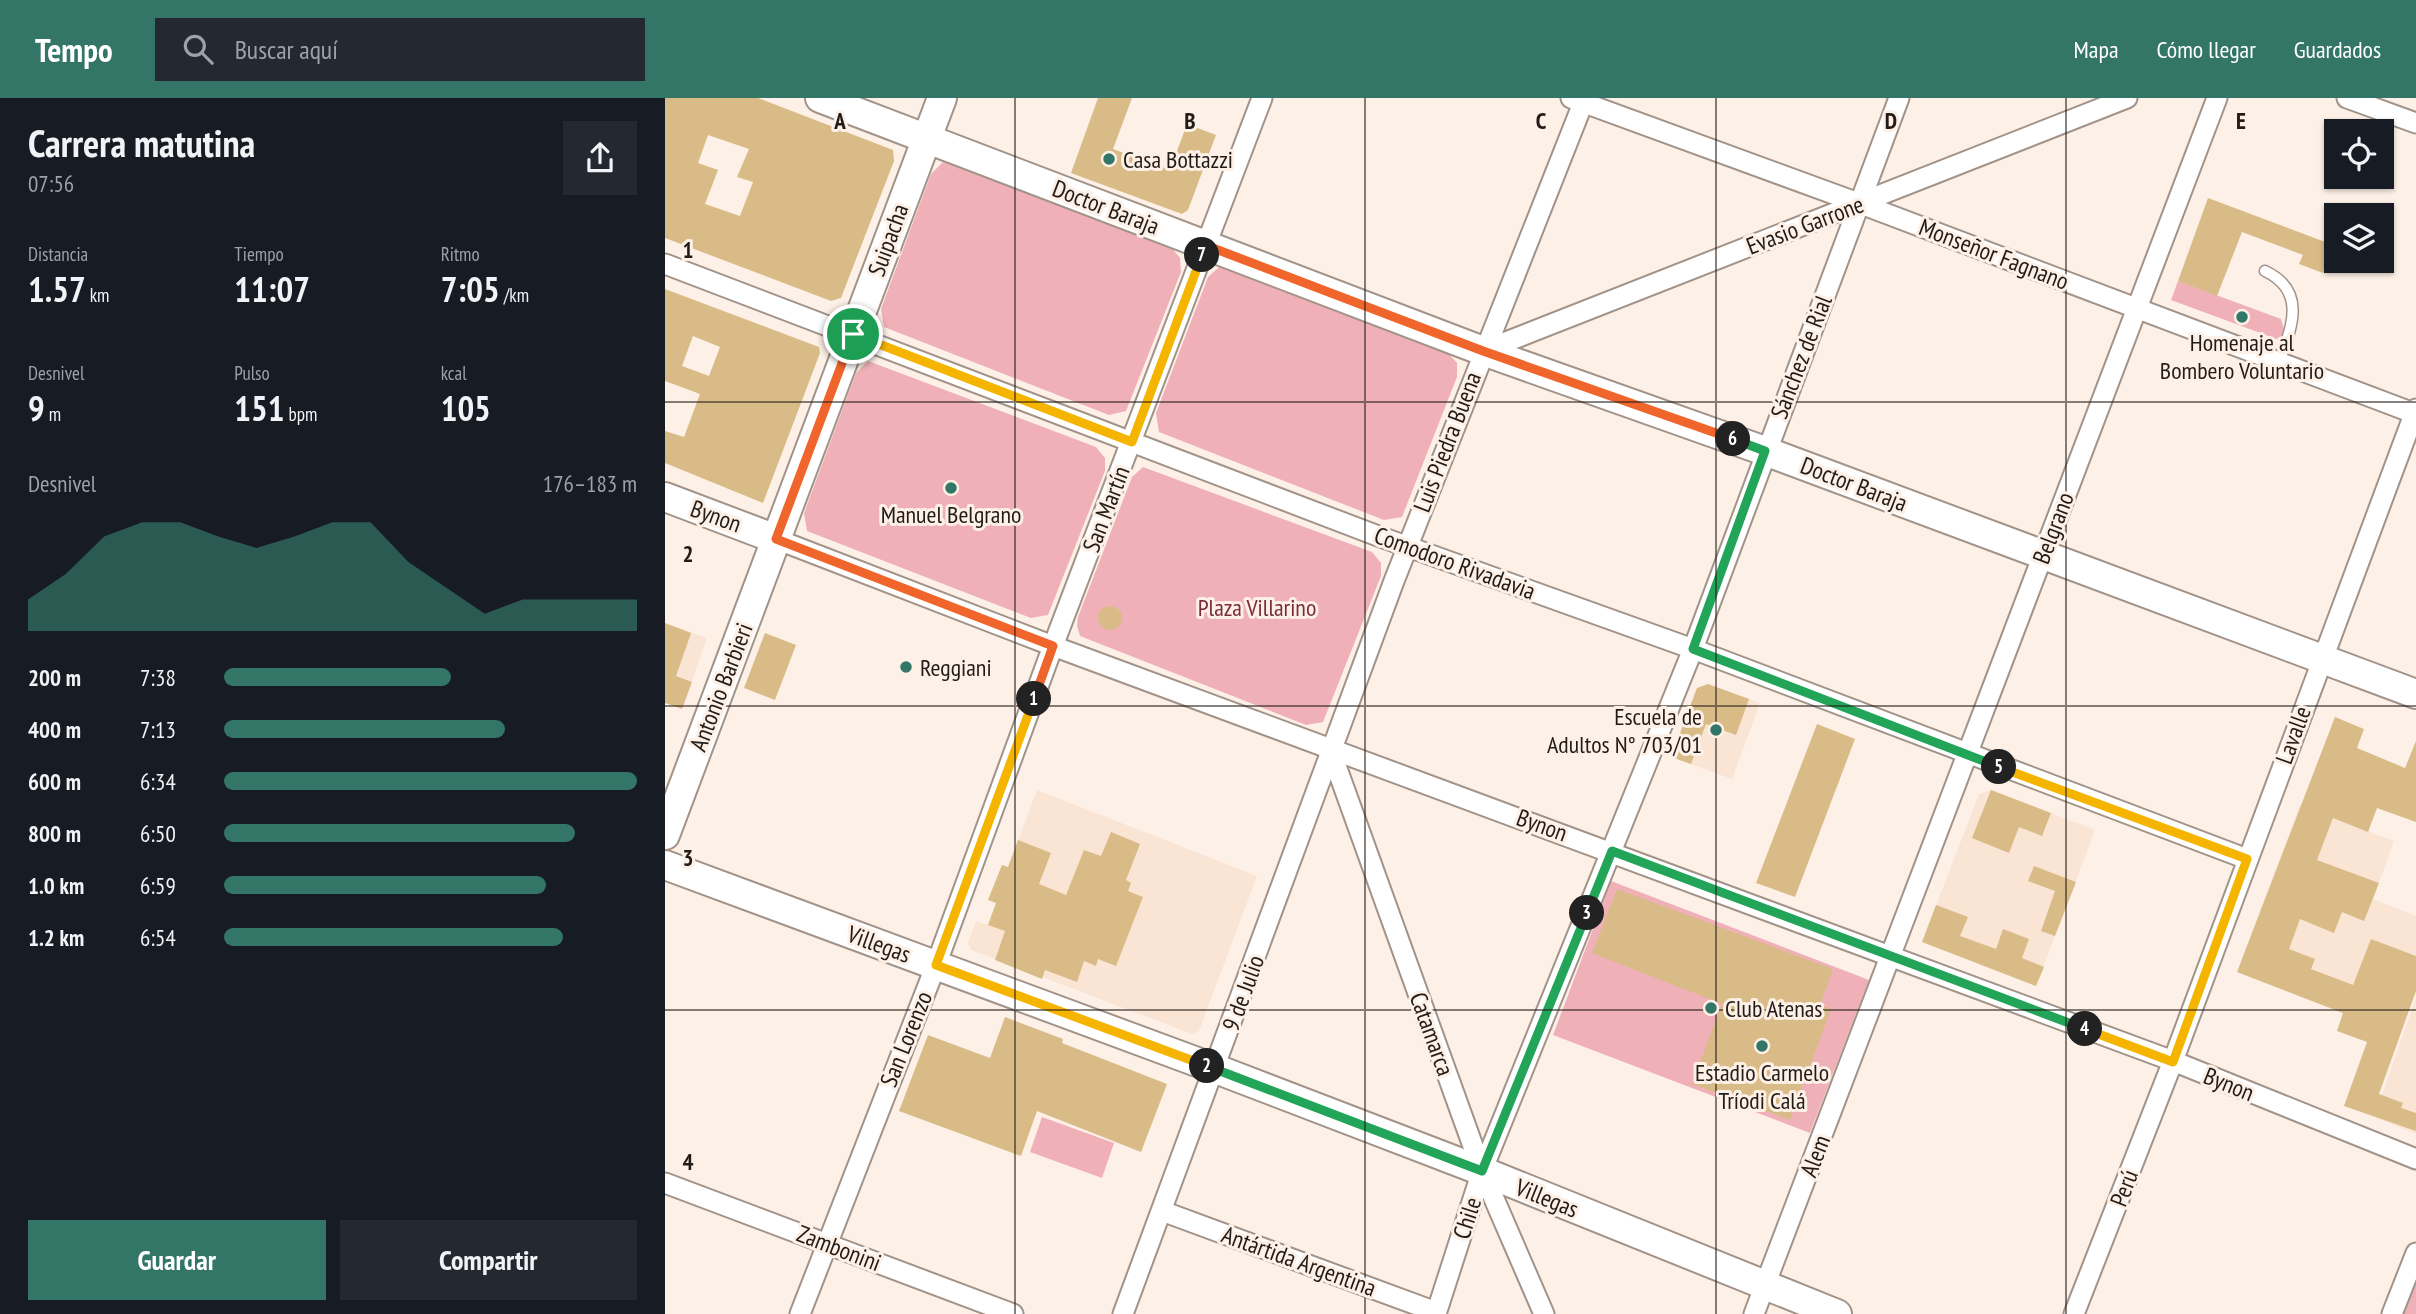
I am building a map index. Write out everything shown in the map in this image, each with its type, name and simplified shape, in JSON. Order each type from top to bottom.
[{"type":"street","name":"Doctor Baraja","points":[[820,98],[1483,351],[1765,451],[2416,694]]},
{"type":"street","name":"Suipacha","points":[[776,539],[941,98]]},
{"type":"street","name":"San Martín","points":[[1053,646],[1262,98]]},
{"type":"street","name":"Sánchez de Rial","points":[[1612,851],[1693,649],[1899,98]]},
{"type":"street","name":"Evasio Garrone","points":[[1483,351],[2127,98]]},
{"type":"street","name":"Belgrano","points":[[1892,958],[1966,755],[2217,98]]},
{"type":"street","points":[[2347,98],[2416,123]]},
{"type":"street","name":"Monseñor Fagnano","points":[[1580,100],[2415,412]]},
{"type":"street","name":"Luis Piedra Buena","points":[[1330,749],[1580,100]]},
{"type":"street","name":"Comodoro Rivadavia","points":[[665,264],[1407,547],[1693,649],[1966,755],[2247,859]]},
{"type":"street","name":"Lavalle","points":[[2173,1062],[2415,412]]},
{"type":"street","name":"Bynon","points":[[665,497],[1053,646],[1612,851],[2173,1062],[2416,1159]]},
{"type":"street","name":"Antonio Barbieri","points":[[665,835],[776,539]]},
{"type":"street","name":"San Lorenzo","points":[[800,1314],[936,965],[1053,646]]},
{"type":"street","name":"9 de Julio","points":[[1123,1314],[1216,1069],[1330,749]]},
{"type":"street","name":"Catamarca","points":[[1330,749],[1482,1171],[1544,1314]]},
{"type":"street","name":"Chile","points":[[1436,1313],[1482,1171],[1612,851]]},
{"type":"street","name":"Villegas","points":[[665,865],[1216,1069],[1482,1171],[1837,1314]]},
{"type":"street","name":"Alem","points":[[1754,1314],[1892,958]]},
{"type":"street","name":"Perú","points":[[2074,1314],[2173,1062]]},
{"type":"street","name":"Zambonini","points":[[665,1183],[1013,1314]]},
{"type":"street","name":"Antártida Argentina","points":[[1162,1210],[1436,1313]]},
{"type":"street","points":[[2392,1314],[2416,1253]]},
{"type":"lane","points":[[2265,271],[2278,277],[2292,299],[2291,330],[2279,362]]},
{"type":"shaded area","points":[[665,623],[707,638],[682,709]]},
{"type":"shaded area","name":"Escuela de Adultos N° 703/01","points":[[1708,684],[1760,703],[1732,779],[1671,757],[1697,688]]},
{"type":"shaded area","points":[[1037,790],[1257,876],[1199,1031],[1192,1034],[971,950],[968,943],[976,921],[988,925],[996,903],[988,900],[1002,865],[1008,867]]},
{"type":"shaded area","points":[[1991,790],[2095,830],[2036,986],[1922,942],[1979,794]]},
{"type":"shaded area","points":[[2300,805],[2394,841],[2373,899],[2416,916],[2416,956],[2371,940],[2343,1013],[2237,972]]},
{"type":"shaded area","points":[[2416,998],[2416,1134],[2374,1117]]},
{"type":"green space","points":[[943,162],[1171,247],[1180,258],[1181,272],[1126,411],[1109,415],[884,327],[881,309],[931,174]]},
{"type":"green space","points":[[1219,267],[1448,353],[1457,363],[1457,377],[1402,517],[1384,520],[1159,432],[1156,413],[1208,277]]},
{"type":"green space","points":[[2178,281],[2281,319],[2285,333],[2282,341],[2171,300]]},
{"type":"green space","points":[[868,361],[1096,447],[1105,458],[1105,471],[1048,615],[1031,618],[807,531],[804,513],[856,373]]},
{"type":"green space","name":"Plaza Villarino","points":[[1143,467],[1372,552],[1381,563],[1381,576],[1323,722],[1306,725],[1080,636],[1078,617],[1132,477]]},
{"type":"green space","name":"Club Atenas","points":[[1611,881],[1869,980],[1810,1133],[1553,1035]]},
{"type":"green space","points":[[1042,1117],[1114,1143],[1102,1178],[1030,1152]]},
{"type":"green space","points":[[2416,1272],[2416,1314],[2400,1314]]},
{"type":"building","points":[[665,98],[758,98],[893,150],[894,161],[841,298],[831,301],[665,238]],"holes":[[[708,135],[749,149],[737,177],[753,182],[740,216],[705,204],[718,170],[698,163]]]},
{"type":"building","name":"Casa Bottazzi","points":[[1098,98],[1132,98],[1113,149],[1170,170],[1187,124],[1216,135],[1188,210],[1182,214],[1071,173]]},
{"type":"building","points":[[2208,198],[2324,242],[2323,273],[2299,264],[2303,255],[2242,232],[2217,296],[2178,281]]},
{"type":"building","points":[[665,289],[819,347],[820,353],[763,503],[665,463],[665,431],[684,437],[700,394],[665,381]],"holes":[[[693,336],[720,347],[709,376],[682,366]]]},
{"type":"building","points":[[1110,606],[1118,610],[1122,618],[1118,626],[1110,630],[1102,626],[1098,618],[1102,610]]},
{"type":"building","points":[[665,623],[691,633],[676,676],[692,682],[682,709],[665,703]]},
{"type":"building","points":[[765,633],[796,645],[775,700],[744,688]]},
{"type":"building","name":"Escuela de Adultos N° 703/01","points":[[1708,684],[1749,699],[1736,735],[1706,724],[1691,764],[1671,757],[1697,688]]},
{"type":"building","points":[[2335,717],[2364,729],[2357,748],[2405,768],[2416,741],[2416,822],[2377,808],[2368,832],[2333,818],[2317,860],[2379,883],[2364,921],[2342,912],[2334,933],[2300,919],[2289,949],[2315,959],[2311,969],[2353,985],[2371,939],[2416,956],[2416,991],[2379,1094],[2403,1103],[2401,1108],[2416,1113],[2416,1131],[2344,1106],[2367,1042],[2337,1031],[2343,1013],[2237,972]]},
{"type":"building","points":[[1817,724],[1855,739],[1795,897],[1756,883]]},
{"type":"building","points":[[1991,790],[2051,813],[2042,836],[2019,827],[2009,853],[1972,838]]},
{"type":"building","points":[[1111,832],[1140,844],[1126,880],[1131,883],[1128,891],[1143,897],[1116,966],[1098,959],[1096,966],[1084,961],[1077,982],[1045,970],[1042,979],[995,960],[1005,931],[988,925],[996,903],[988,900],[1002,865],[1008,867],[1018,840],[1051,853],[1039,884],[1066,895],[1084,850],[1101,856]]},
{"type":"building","points":[[2034,866],[2076,882],[2055,936],[2041,931],[2055,891],[2028,881]]},
{"type":"building","points":[[1617,889],[1833,969],[1820,1005],[1831,1009],[1790,1120],[1692,1084],[1722,1004],[1592,953]]},
{"type":"building","points":[[1936,905],[1968,917],[1960,936],[1996,949],[2003,929],[2029,939],[2022,958],[2044,967],[2036,986],[1922,942]]},
{"type":"building","points":[[1005,1017],[1063,1039],[1062,1043],[1167,1084],[1141,1152],[1037,1111],[1021,1156],[899,1111],[928,1035],[990,1058]]},
{"type":"place","name":"Casa Bottazzi","points":[[1109,159]]},
{"type":"place","name":"Homenaje al Bombero Voluntario","points":[[2242,317]]},
{"type":"place","name":"Manuel Belgrano","points":[[951,488]]},
{"type":"place","name":"Reggiani","points":[[906,667]]},
{"type":"place","name":"Escuela de Adultos N° 703/01","points":[[1716,730]]},
{"type":"place","name":"Club Atenas","points":[[1711,1008]]},
{"type":"place","name":"Estadio Carmelo Tríodi Calá","points":[[1762,1046]]},
{"type":"route","points":[[1205,245],[1483,351],[1765,451],[1693,649],[1966,755],[2247,859],[2173,1062],[1612,851],[1482,1171],[936,965],[1053,646],[776,539],[786,506],[853,334],[1132,442],[1205,245]]}]
